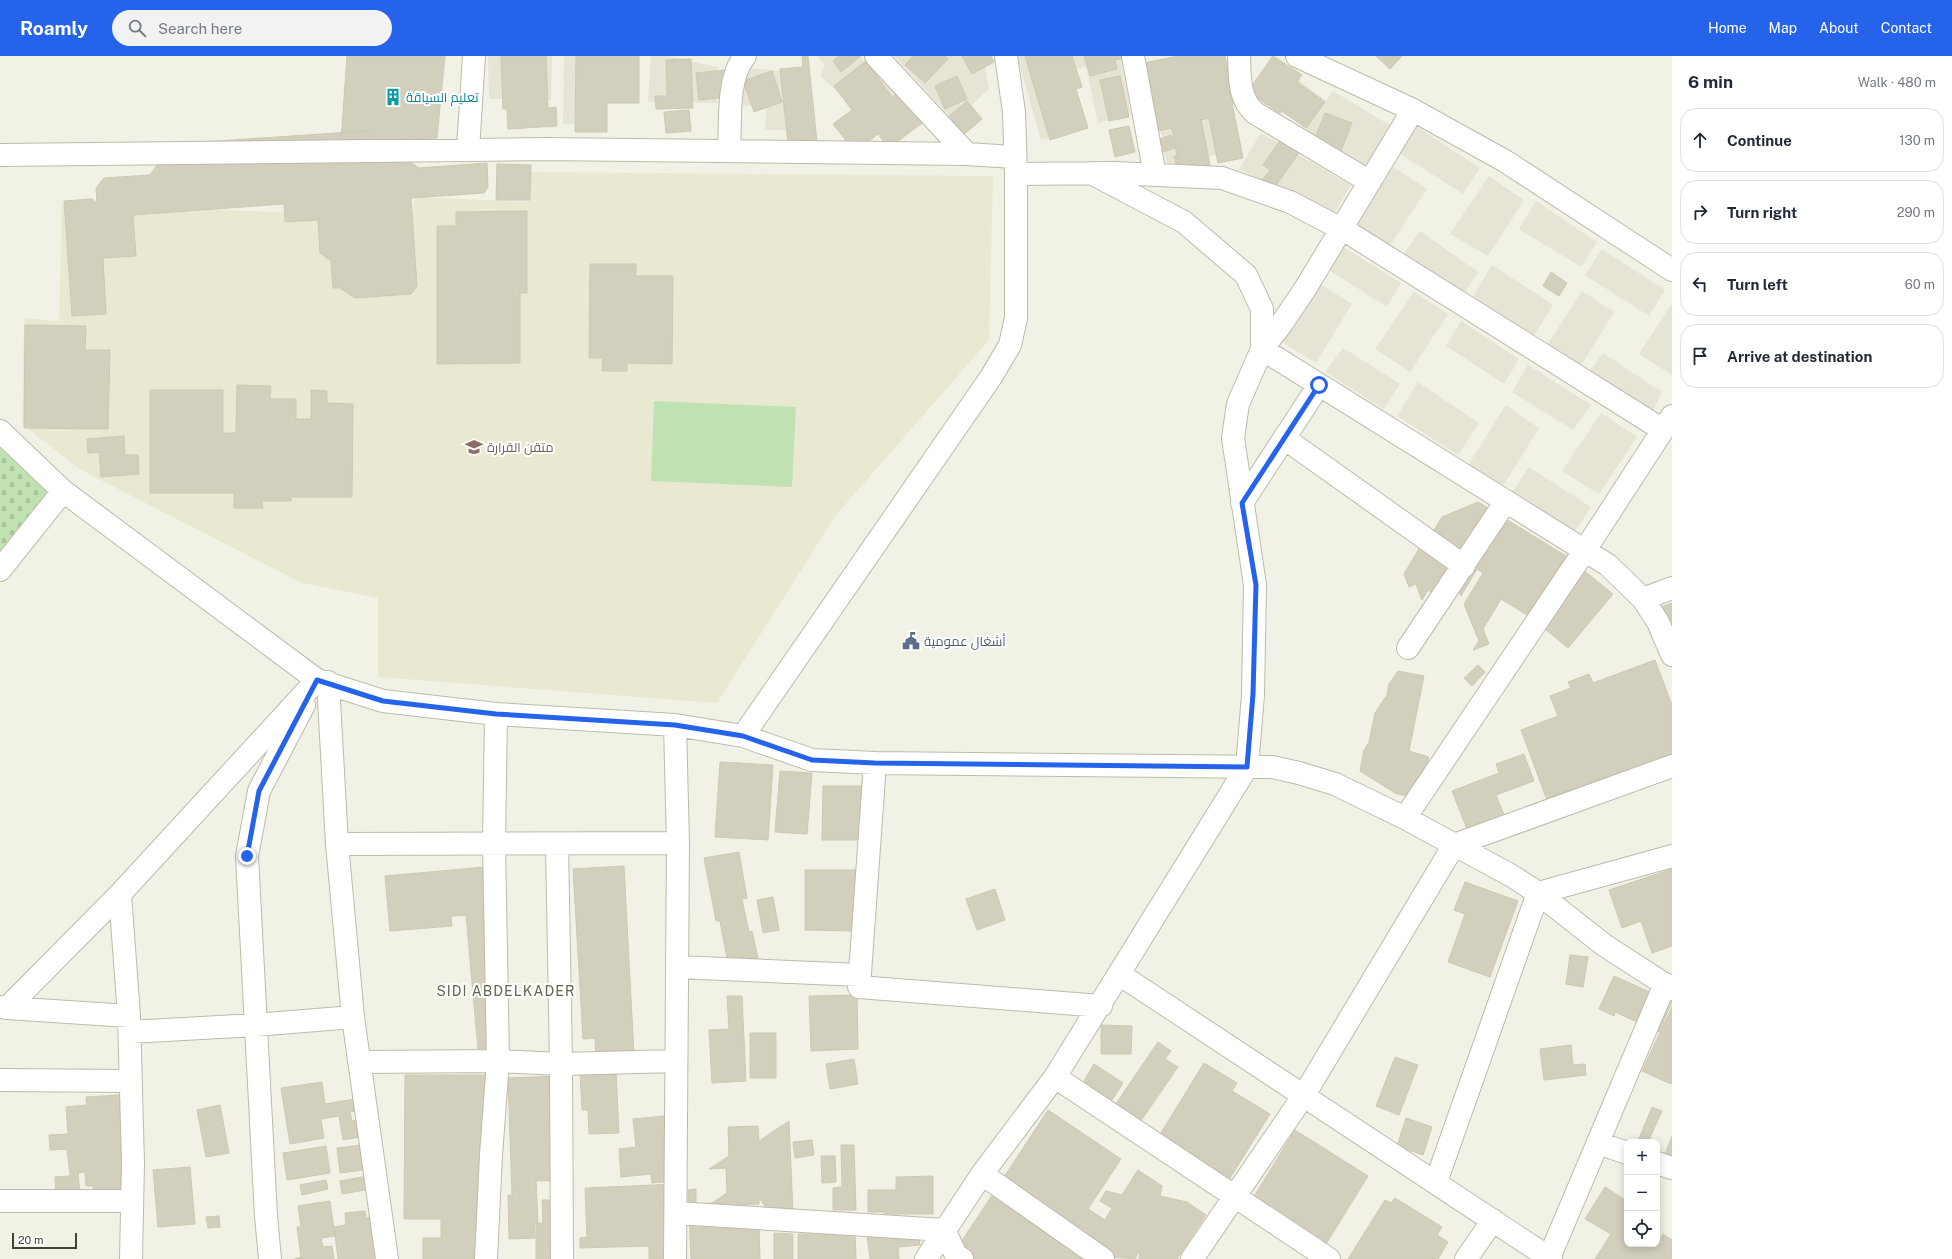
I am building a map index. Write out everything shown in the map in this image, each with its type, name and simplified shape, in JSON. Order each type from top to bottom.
[{"type":"street","points":[[468,149],[474,56]]},
{"type":"street","points":[[876,56],[967,154]]},
{"type":"street","points":[[743,736],[990,377],[1010,345],[1016,318],[1015,165],[1014,112],[1006,56]]},
{"type":"street","points":[[1133,56],[1154,175]]},
{"type":"street","points":[[1239,56],[1243,97],[1247,106],[1255,113],[1370,182]]},
{"type":"street","points":[[1297,56],[1413,110],[1505,161],[1672,270]]},
{"type":"street","points":[[729,151],[732,88],[739,58]]},
{"type":"street","points":[[926,1259],[982,1174],[1055,1077],[1101,1006],[1119,974],[1247,767],[1253,694],[1256,585],[1233,438],[1238,404],[1262,349],[1288,314],[1341,230],[1413,110]]},
{"type":"street","points":[[0,155],[468,149],[967,154],[1015,165],[1091,173],[1222,178],[1290,202],[1341,230],[1667,423],[1585,550],[1405,818]]},
{"type":"street","points":[[1091,173],[1184,222],[1246,275],[1262,309],[1262,349]]},
{"type":"street","points":[[1262,349],[1608,565],[1643,598],[1658,622],[1672,655]]},
{"type":"street","points":[[1242,503],[1319,385]]},
{"type":"street","points":[[0,431],[63,491],[323,681],[368,698],[496,714],[675,725],[743,736],[812,760],[875,763],[1272,767],[1299,773],[1335,784],[1405,818],[1512,876],[1538,893],[1604,945],[1668,986],[1598,1143],[1550,1258],[1119,974]]},
{"type":"street","points":[[1284,438],[1464,566]]},
{"type":"street","points":[[0,570],[63,491]]},
{"type":"street","points":[[1408,648],[1506,501]]},
{"type":"street","points":[[1643,598],[1672,588]]},
{"type":"street","points":[[323,681],[336,844],[353,1017],[387,1259]]},
{"type":"street","points":[[4,1007],[120,894],[323,681]]},
{"type":"street","points":[[270,1259],[266,1216],[255,1025],[247,856],[259,791],[323,681]]},
{"type":"street","points":[[486,1259],[490,1154],[498,1061],[494,844],[496,714]]},
{"type":"street","points":[[675,725],[678,843],[675,1259]]},
{"type":"street","points":[[875,763],[859,987],[1101,1006]]},
{"type":"street","points":[[1192,1259],[1304,1095],[1454,844],[1672,766]]},
{"type":"street","points":[[336,844],[678,843]]},
{"type":"street","points":[[557,844],[561,1064],[562,1259]]},
{"type":"street","points":[[1538,893],[1672,856]]},
{"type":"street","points":[[1436,1182],[1538,893]]},
{"type":"street","points":[[120,894],[130,1024],[132,1201],[131,1259]]},
{"type":"street","points":[[677,967],[860,975]]},
{"type":"street","points":[[4,1007],[130,1024],[255,1025],[353,1017]]},
{"type":"street","points":[[359,1062],[498,1061],[561,1064],[676,1061]]},
{"type":"street","points":[[1055,1077],[1329,1259]]},
{"type":"street","points":[[0,1080],[131,1081]]},
{"type":"street","points":[[1598,1143],[1624,1152]]},
{"type":"street","points":[[1660,1164],[1672,1168]]},
{"type":"street","points":[[982,1174],[1103,1259]]},
{"type":"street","points":[[0,1201],[132,1201]]},
{"type":"street","points":[[676,1212],[944,1230]]},
{"type":"street","points":[[1466,1259],[1493,1220]]},
{"type":"street","points":[[944,1230],[956,1255],[962,1259]]},
{"type":"shaded area","points":[[488,56],[552,56],[551,100],[489,99]]},
{"type":"shaded area","points":[[564,56],[630,56],[597,101],[596,124],[563,124]]},
{"type":"shaded area","points":[[651,56],[667,56],[717,67],[717,103],[648,102]]},
{"type":"shaded area","points":[[817,56],[859,56],[918,118],[893,142],[820,76],[825,65]]},
{"type":"shaded area","points":[[894,56],[983,56],[989,89],[954,121]]},
{"type":"shaded area","points":[[1017,56],[1066,56],[1084,129],[1041,140]]},
{"type":"shaded area","points":[[1073,56],[1120,56],[1131,114],[1098,123],[1086,67],[1076,69]]},
{"type":"shaded area","points":[[1271,56],[1301,74],[1297,79],[1326,101],[1333,91],[1393,127],[1368,172],[1304,135],[1309,123],[1292,113],[1288,116],[1278,111],[1276,118],[1248,100]]},
{"type":"shaded area","points":[[745,68],[807,73],[802,130],[765,130],[767,105],[742,106]]},
{"type":"shaded area","points":[[1227,111],[1236,151],[1167,165],[1159,123]]},
{"type":"shaded area","points":[[1417,127],[1480,168],[1463,194],[1399,153]]},
{"type":"shaded area","points":[[1261,133],[1351,185],[1331,219],[1239,169]]},
{"type":"shaded area","points":[[1393,167],[1427,189],[1389,247],[1354,225]]},
{"type":"shaded area","name":"متقن القرارة","points":[[527,172],[993,176],[989,340],[836,515],[717,703],[378,677],[378,598],[302,583],[81,470],[22,424],[24,318],[59,321],[62,204],[411,217],[415,197],[527,202]]},
{"type":"shaded area","points":[[1489,176],[1524,200],[1488,256],[1450,234]]},
{"type":"shaded area","points":[[1536,201],[1597,242],[1581,267],[1519,229]]},
{"type":"shaded area","points":[[1420,231],[1478,272],[1462,297],[1402,256]]},
{"type":"shaded area","points":[[1342,246],[1401,283],[1387,307],[1329,270]]},
{"type":"shaded area","points":[[1602,249],[1665,290],[1649,316],[1585,275]]},
{"type":"shaded area","points":[[1492,265],[1553,305],[1532,339],[1471,300]]},
{"type":"shaded area","points":[[1320,284],[1352,304],[1316,363],[1282,342]]},
{"type":"shaded area","points":[[1582,291],[1614,312],[1579,369],[1544,350]]},
{"type":"shaded area","points":[[1414,292],[1448,314],[1410,372],[1375,349]]},
{"type":"shaded area","points":[[1672,303],[1672,375],[1639,354]]},
{"type":"shaded area","points":[[1461,321],[1519,359],[1504,384],[1446,346]]},
{"type":"shaded area","points":[[1343,348],[1400,384],[1384,409],[1325,372]]},
{"type":"shaded area","points":[[1603,353],[1662,392],[1651,415],[1588,374]]},
{"type":"shaded area","points":[[1528,365],[1591,405],[1573,430],[1512,392]]},
{"type":"shaded area","points":[[1418,382],[1479,423],[1458,455],[1397,416]]},
{"type":"shaded area","points":[[1506,405],[1539,428],[1503,486],[1468,465]]},
{"type":"shaded area","points":[[1601,413],[1637,437],[1599,494],[1562,471]]},
{"type":"shaded area","points":[[1529,467],[1591,507],[1573,534],[1511,494]]},
{"type":"green space","points":[[654,401],[796,407],[792,487],[651,481]]},
{"type":"green space","points":[[0,445],[51,494],[0,554]]},
{"type":"building","name":"تعليم السياقة","points":[[347,56],[445,56],[437,138],[341,141]]},
{"type":"building","points":[[501,56],[546,56],[548,108],[556,107],[557,126],[508,129],[507,109],[503,109]]},
{"type":"building","points":[[576,56],[639,56],[639,103],[607,103],[607,132],[575,132]]},
{"type":"building","points":[[802,56],[808,56],[817,142],[788,144],[780,69],[803,67]]},
{"type":"building","points":[[839,56],[861,56],[841,72],[833,61]]},
{"type":"building","points":[[913,56],[945,56],[948,59],[925,83],[905,65]]},
{"type":"building","points":[[962,56],[991,56],[994,62],[972,74]]},
{"type":"building","points":[[1025,56],[1072,56],[1082,87],[1076,89],[1088,128],[1050,140]]},
{"type":"building","points":[[1084,56],[1128,57],[1115,60],[1117,69],[1090,76]]},
{"type":"building","points":[[1178,56],[1225,56],[1234,103],[1232,103],[1243,158],[1218,163],[1209,118],[1201,120],[1212,175],[1197,178],[1195,164],[1177,168],[1174,156],[1177,156],[1172,128],[1157,131],[1144,63]]},
{"type":"building","points":[[1273,56],[1302,75],[1297,82],[1325,102],[1306,128],[1282,111],[1280,113],[1248,91]]},
{"type":"building","points":[[1376,56],[1402,56],[1390,69]]},
{"type":"building","points":[[691,59],[693,108],[656,109],[655,96],[667,96],[666,60]]},
{"type":"building","points":[[866,61],[892,97],[898,93],[922,123],[889,148],[878,134],[855,152],[833,124],[852,110],[834,86]]},
{"type":"building","points":[[725,70],[728,97],[699,100],[696,73]]},
{"type":"building","points":[[772,71],[782,102],[754,112],[743,81]]},
{"type":"building","points":[[957,76],[967,99],[945,109],[935,86]]},
{"type":"building","points":[[1120,76],[1129,117],[1109,121],[1100,80]]},
{"type":"building","points":[[967,101],[982,119],[961,137],[946,119]]},
{"type":"building","points":[[689,110],[691,131],[666,133],[664,112]]},
{"type":"building","points":[[1325,113],[1352,123],[1340,153],[1313,143]]},
{"type":"building","points":[[1129,126],[1135,152],[1115,157],[1109,130]]},
{"type":"building","points":[[366,131],[419,168],[487,163],[488,187],[484,193],[411,198],[417,286],[411,294],[355,298],[340,288],[333,288],[331,261],[320,253],[318,220],[285,222],[284,204],[133,215],[136,256],[103,258],[106,314],[72,316],[64,201],[92,199],[97,203],[96,188],[104,178],[150,175],[160,161],[158,145]]},
{"type":"building","points":[[1171,135],[1175,148],[1160,153],[1155,141]]},
{"type":"building","points":[[1281,139],[1300,151],[1271,193],[1259,185],[1270,170],[1263,165]]},
{"type":"building","points":[[497,164],[531,165],[530,200],[496,200]]},
{"type":"building","points":[[527,211],[527,293],[520,293],[520,363],[437,364],[437,226],[456,226],[456,212]]},
{"type":"building","points":[[590,264],[636,264],[636,276],[673,276],[672,364],[627,363],[627,371],[602,371],[603,358],[589,358]]},
{"type":"building","points":[[1551,272],[1567,283],[1559,296],[1543,286]]},
{"type":"building","points":[[25,325],[86,326],[85,350],[110,350],[108,429],[24,428]]},
{"type":"building","points":[[237,385],[271,386],[270,399],[296,399],[296,419],[311,419],[311,390],[327,391],[327,403],[353,404],[352,497],[291,497],[291,501],[262,501],[263,508],[234,508],[234,493],[150,493],[150,390],[223,390],[223,433],[236,433]]},
{"type":"building","points":[[124,436],[125,455],[138,455],[139,474],[101,477],[99,452],[88,453],[87,439]]},
{"type":"building","points":[[1478,502],[1566,556],[1529,616],[1501,599],[1483,629],[1489,644],[1473,650],[1479,641],[1464,604],[1483,573],[1477,569],[1461,596],[1456,584],[1438,596],[1428,590],[1422,600],[1416,584],[1409,587],[1404,574],[1420,547],[1448,563],[1434,530],[1442,517]]},
{"type":"building","points":[[1582,569],[1613,594],[1568,648],[1538,623]]},
{"type":"building","points":[[1672,603],[1672,630],[1662,607]]},
{"type":"building","points":[[1655,660],[1672,705],[1672,757],[1547,800],[1521,730],[1558,716],[1550,696],[1571,688],[1568,682],[1589,674],[1593,683]]},
{"type":"building","points":[[1478,665],[1485,672],[1472,686],[1464,678]]},
{"type":"building","points":[[1398,671],[1424,676],[1409,751],[1429,757],[1427,763],[1406,796],[1395,793],[1360,771],[1364,750],[1369,742],[1375,713],[1387,695],[1389,684]]},
{"type":"building","points":[[1524,754],[1534,781],[1496,795],[1504,815],[1467,829],[1452,791],[1499,773],[1496,764]]},
{"type":"building","points":[[720,762],[773,765],[768,840],[715,837]]},
{"type":"building","points":[[780,771],[812,773],[807,834],[775,832]]},
{"type":"building","points":[[823,786],[863,786],[862,840],[822,840]]},
{"type":"building","points":[[739,852],[747,898],[742,899],[749,932],[752,931],[758,958],[728,964],[720,921],[716,921],[704,858]]},
{"type":"building","points":[[496,866],[508,1046],[478,1049],[466,915],[451,916],[452,926],[390,931],[385,876]]},
{"type":"building","points":[[624,866],[634,1055],[596,1057],[595,1038],[583,1039],[573,869]]},
{"type":"building","points":[[1672,869],[1672,946],[1652,953],[1641,921],[1622,928],[1609,890]]},
{"type":"building","points":[[805,870],[856,870],[856,931],[805,930]]},
{"type":"building","points":[[1465,882],[1518,901],[1490,977],[1448,962],[1465,914],[1454,910]]},
{"type":"building","points":[[995,889],[1005,920],[977,930],[966,899]]},
{"type":"building","points":[[773,897],[779,930],[763,933],[757,900]]},
{"type":"building","points":[[1570,955],[1588,957],[1583,987],[1566,984]]},
{"type":"building","points":[[1614,976],[1672,1002],[1659,1032],[1615,1012],[1614,1016],[1599,1009]]},
{"type":"building","points":[[857,995],[858,1049],[811,1051],[809,996]]},
{"type":"building","points":[[727,996],[742,996],[746,1081],[712,1083],[709,1030],[729,1029]]},
{"type":"building","points":[[1672,1007],[1672,1082],[1671,1084],[1642,1071]]},
{"type":"building","points":[[1101,1025],[1132,1026],[1131,1054],[1101,1054]]},
{"type":"building","points":[[750,1033],[776,1033],[776,1078],[750,1078]]},
{"type":"building","points":[[1158,1042],[1171,1051],[1165,1059],[1178,1067],[1138,1125],[1113,1108]]},
{"type":"building","points":[[1571,1045],[1573,1065],[1585,1064],[1586,1075],[1544,1080],[1540,1049]]},
{"type":"building","points":[[1395,1057],[1418,1065],[1399,1115],[1376,1106]]},
{"type":"building","points":[[854,1059],[858,1084],[830,1089],[826,1064]]},
{"type":"building","points":[[1204,1063],[1237,1083],[1232,1091],[1270,1114],[1225,1186],[1159,1136]]},
{"type":"building","points":[[1094,1064],[1123,1083],[1109,1105],[1080,1088]]},
{"type":"building","points":[[616,1072],[619,1133],[589,1134],[588,1110],[582,1110],[580,1073]]},
{"type":"building","points":[[405,1075],[493,1075],[487,1259],[423,1259],[423,1238],[441,1238],[441,1219],[404,1219]]},
{"type":"building","points":[[557,1076],[561,1180],[536,1181],[538,1223],[534,1223],[535,1238],[509,1239],[508,1195],[512,1195],[508,1078]]},
{"type":"building","points":[[322,1082],[325,1104],[361,1098],[363,1110],[350,1112],[352,1121],[364,1119],[366,1136],[343,1140],[339,1116],[321,1119],[324,1138],[290,1144],[281,1088]]},
{"type":"building","points":[[119,1095],[128,1200],[94,1203],[93,1186],[86,1186],[85,1172],[78,1173],[80,1196],[56,1198],[55,1177],[70,1176],[67,1149],[50,1150],[49,1135],[68,1134],[66,1107],[87,1105],[86,1097]]},
{"type":"building","points":[[220,1105],[229,1153],[206,1157],[197,1110]]},
{"type":"building","points":[[1652,1107],[1662,1111],[1649,1139],[1639,1139]]},
{"type":"building","points":[[1048,1110],[1121,1159],[1088,1209],[1105,1220],[1112,1208],[1100,1201],[1106,1191],[1122,1195],[1138,1170],[1162,1186],[1160,1196],[1187,1202],[1206,1215],[1177,1259],[1139,1259],[1140,1250],[1135,1259],[1110,1257],[1110,1259],[962,1259],[954,1253]]},
{"type":"building","points":[[675,1115],[682,1180],[652,1183],[651,1174],[621,1177],[619,1149],[636,1147],[633,1119]]},
{"type":"building","points":[[1406,1118],[1432,1127],[1423,1155],[1397,1146]]},
{"type":"building","points":[[789,1121],[793,1213],[770,1214],[759,1197],[759,1204],[719,1206],[728,1209],[729,1228],[759,1227],[760,1259],[691,1259],[688,1190],[696,1189],[696,1204],[712,1203],[727,1193],[726,1168],[709,1169],[729,1156],[728,1127],[758,1126],[759,1141]]},
{"type":"building","points":[[1295,1130],[1368,1176],[1323,1249],[1250,1203]]},
{"type":"building","points":[[1672,1136],[1672,1157],[1665,1154]]},
{"type":"building","points":[[812,1140],[814,1155],[795,1158],[793,1142]]},
{"type":"building","points":[[369,1144],[371,1169],[340,1173],[337,1148]]},
{"type":"building","points":[[841,1145],[854,1145],[856,1210],[833,1210],[833,1188],[842,1187]]},
{"type":"building","points":[[326,1146],[330,1173],[287,1180],[283,1153]]},
{"type":"building","points":[[821,1156],[835,1156],[836,1182],[822,1183]]},
{"type":"building","points":[[190,1167],[195,1224],[158,1227],[153,1170]]},
{"type":"building","points":[[373,1175],[376,1188],[342,1194],[340,1181]]},
{"type":"building","points":[[933,1176],[933,1214],[885,1214],[885,1212],[868,1212],[868,1190],[896,1190],[896,1177]]},
{"type":"building","points":[[326,1180],[328,1189],[302,1195],[300,1185]]},
{"type":"building","points":[[678,1184],[677,1259],[649,1259],[649,1246],[580,1248],[580,1238],[587,1237],[585,1188]]},
{"type":"building","points":[[1605,1187],[1624,1199],[1624,1247],[1660,1247],[1660,1239],[1663,1234],[1672,1240],[1672,1259],[1595,1259],[1611,1234],[1585,1219]]},
{"type":"building","points":[[1395,1198],[1442,1227],[1437,1235],[1448,1242],[1438,1259],[1348,1259],[1385,1200],[1391,1203]]},
{"type":"building","points":[[542,1200],[559,1200],[561,1259],[536,1259],[536,1223],[543,1223]]},
{"type":"building","points":[[330,1201],[335,1236],[321,1238],[323,1247],[332,1246],[334,1259],[294,1259],[301,1257],[297,1227],[301,1227],[298,1206]]},
{"type":"building","points":[[365,1211],[366,1218],[383,1215],[389,1259],[338,1259],[334,1227],[346,1225],[345,1213]]},
{"type":"building","points":[[219,1216],[220,1227],[208,1228],[206,1217]]},
{"type":"building","points":[[918,1221],[920,1245],[898,1247],[899,1259],[870,1259],[866,1228]]},
{"type":"building","points":[[829,1228],[855,1228],[856,1259],[798,1259],[798,1234],[829,1234]]},
{"type":"building","points":[[774,1233],[793,1234],[793,1259],[774,1259]]},
{"type":"place","name":"تعليم السياقة","points":[[393,97]]},
{"type":"place","name":"متقن القرارة","points":[[474,447]]},
{"type":"place","name":"أشغال عمومية","points":[[911,641]]},
{"type":"district","name":"SIDI ABDELKADER","points":[[506,991]]},
{"type":"route","points":[[247,856],[259,791],[317,680],[328,682],[368,698],[383,701],[496,714],[675,725],[743,736],[812,760],[875,763],[1247,767],[1253,694],[1256,585],[1242,503],[1319,385]]}]
